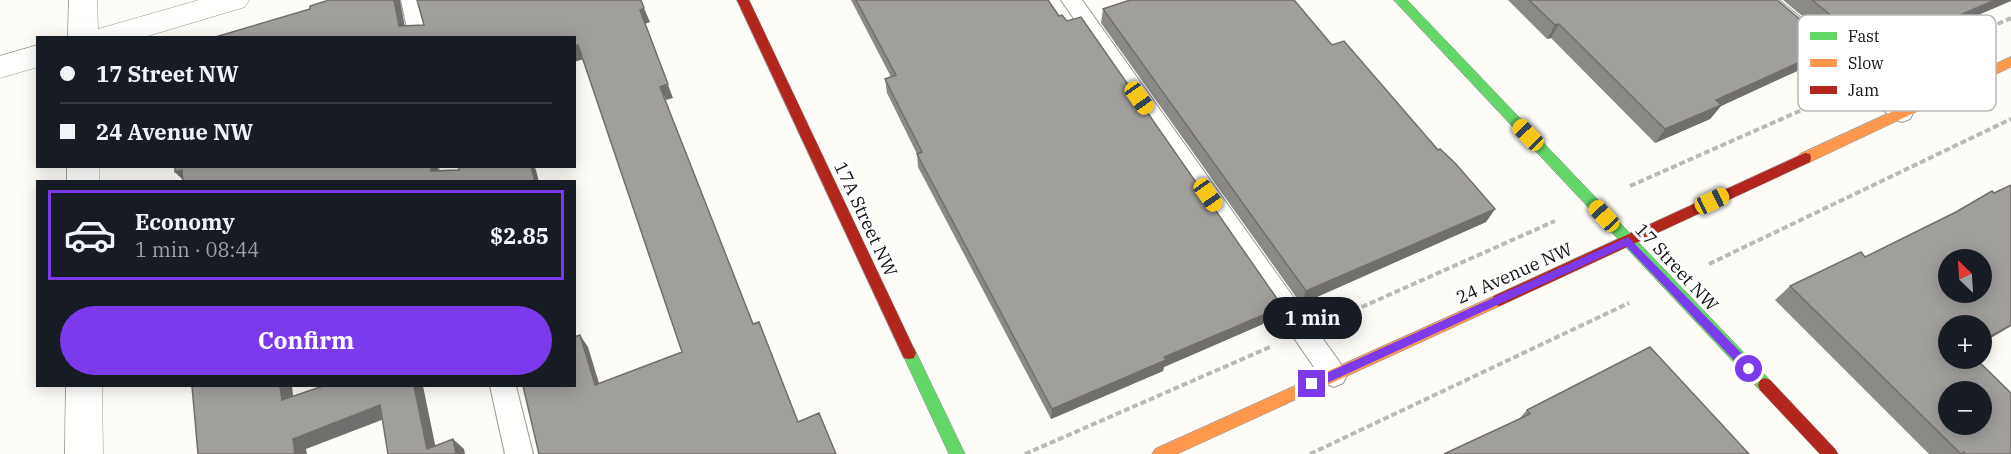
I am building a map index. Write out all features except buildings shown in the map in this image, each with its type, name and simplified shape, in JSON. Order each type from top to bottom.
[{"type":"street","points":[[83,0],[83,36]]},
{"type":"street","points":[[110,36],[235,0]]},
{"type":"street","name":"17A Street NW","points":[[743,0],[957,454]]},
{"type":"street","name":"17 Street NW","points":[[1400,0],[1830,454]]},
{"type":"street","points":[[0,67],[36,57]]},
{"type":"street","name":"24 Avenue NW","points":[[1996,69],[2011,62]]},
{"type":"street","name":"24 Avenue NW","points":[[1160,454],[1628,241],[1906,111]]},
{"type":"street","points":[[84,387],[84,454]]},
{"type":"lane","points":[[411,0],[420,36]]},
{"type":"lane","points":[[1071,0],[1334,375]]},
{"type":"lane","points":[[1765,0],[1798,28]]},
{"type":"lane","points":[[502,387],[519,454]]},
{"type":"path","points":[[1996,25],[2011,18]]},
{"type":"path","points":[[1638,182],[1800,111]]},
{"type":"path","points":[[1703,267],[2011,120]]},
{"type":"path","points":[[1310,454],[1633,301]]},
{"type":"path","points":[[1025,454],[1032,451]]},
{"type":"traffic: fast","points":[[1400,0],[1765,385]]},
{"type":"traffic: fast","points":[[909,353],[957,454]]},
{"type":"traffic: slow","points":[[1996,69],[2011,62]]},
{"type":"traffic: slow","points":[[1805,158],[1906,111]]},
{"type":"traffic: slow","points":[[1160,454],[1499,300]]},
{"type":"traffic: jam","points":[[743,0],[909,353]]},
{"type":"traffic: jam","points":[[1499,300],[1805,158]]},
{"type":"traffic: jam","points":[[1765,385],[1830,454]]},
{"type":"route","points":[[1312,384],[1628,241],[1749,369]]}]
